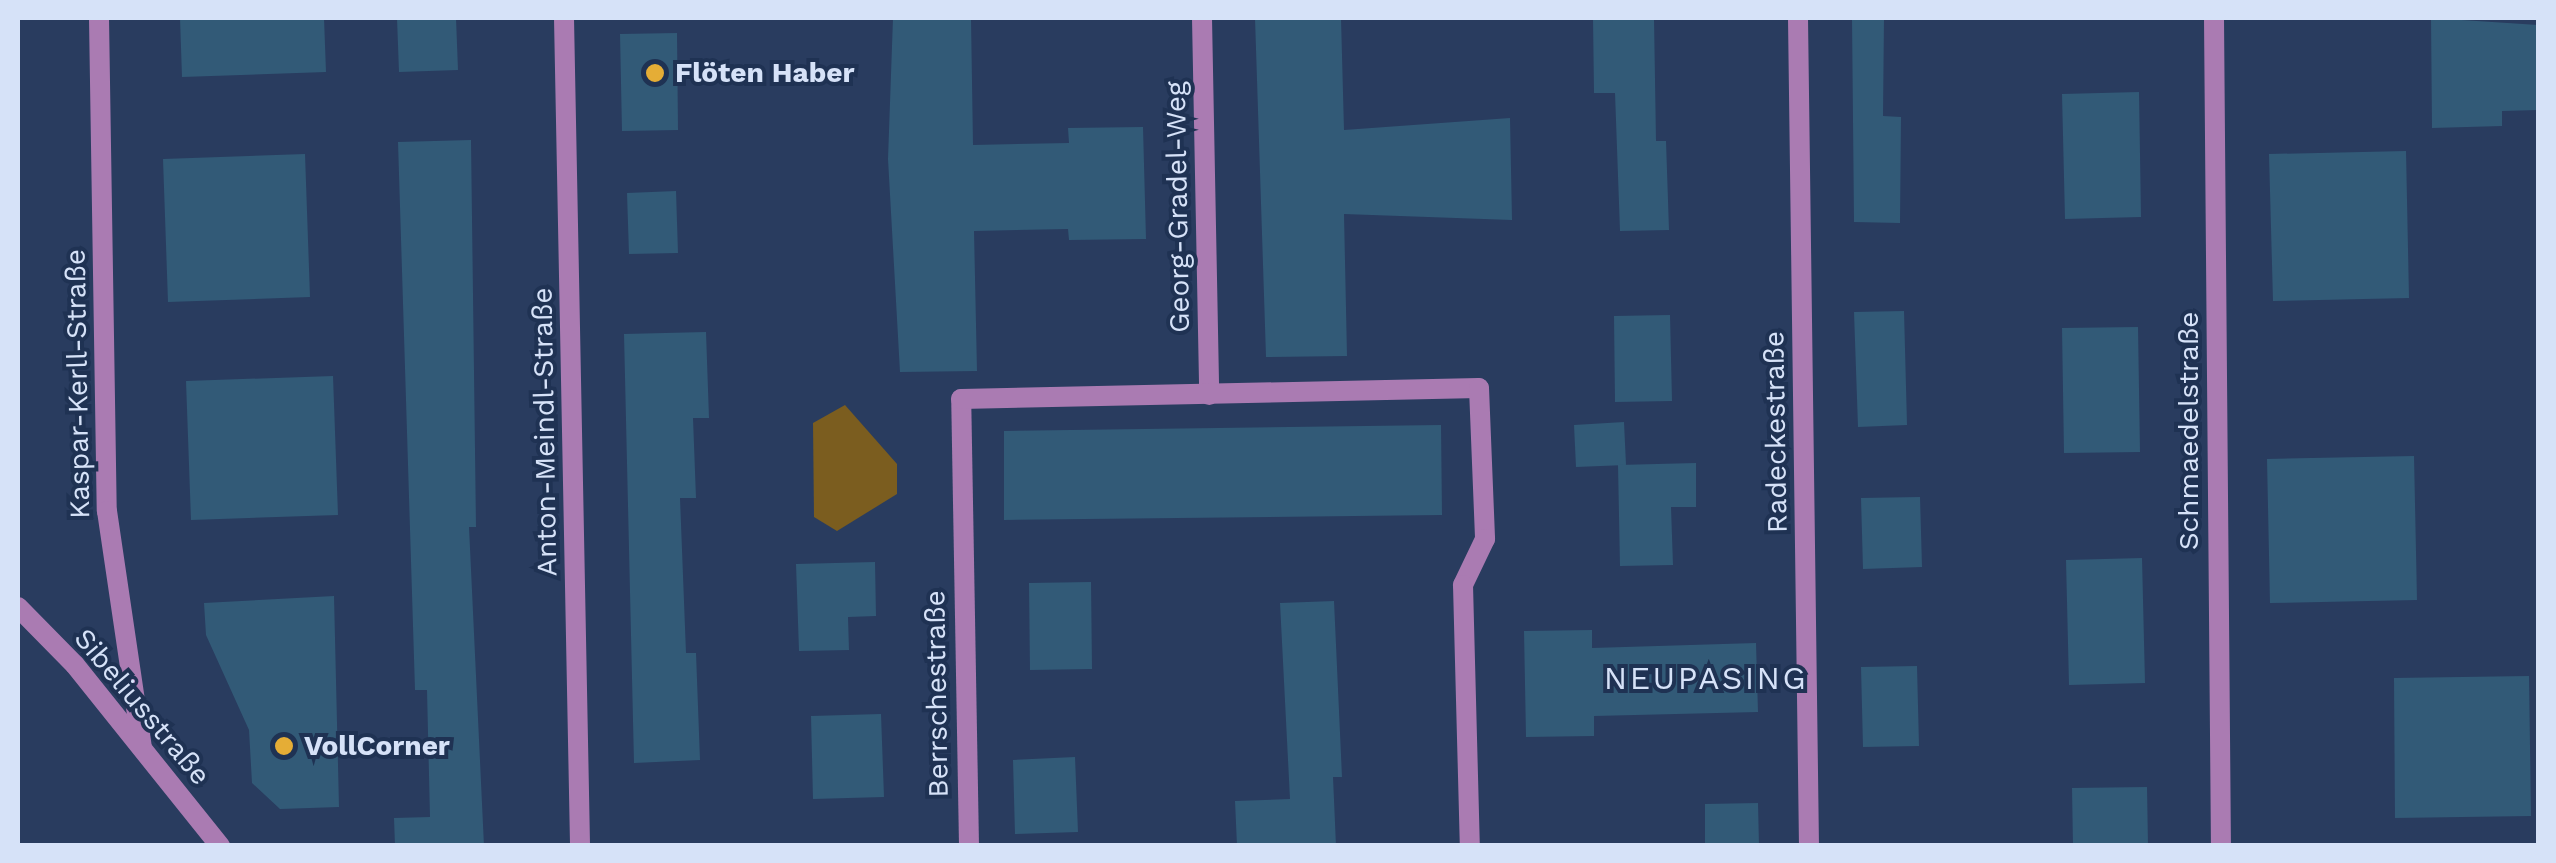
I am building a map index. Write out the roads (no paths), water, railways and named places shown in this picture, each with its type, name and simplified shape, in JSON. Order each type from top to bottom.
[{"type":"street","name":"Kaspar-Kerll-Straße","points":[[98,18],[107,512],[142,747]]},
{"type":"street","name":"Anton-Meindl-Straße","points":[[564,18],[580,846]]},
{"type":"street","name":"Georg-Gradel-Weg","points":[[1202,18],[1209,395]]},
{"type":"street","name":"Radeckestraße","points":[[1798,18],[1809,846]]},
{"type":"street","name":"Schmaedelstraße","points":[[2214,18],[2221,846]]},
{"type":"street","points":[[1209,395],[1479,388],[1486,538],[1464,585],[1470,846]]},
{"type":"street","name":"Berrschestraße","points":[[968,846],[961,399],[1209,395]]},
{"type":"street","name":"Sibeliusstraße","points":[[18,607],[142,747],[220,846]]},
{"type":"place","name":"Flöten Haber","points":[[655,73]]},
{"type":"place","name":"VollCorner","points":[[284,746]]},
{"type":"district","name":"NEUPASING","points":[[1706,678]]}]
